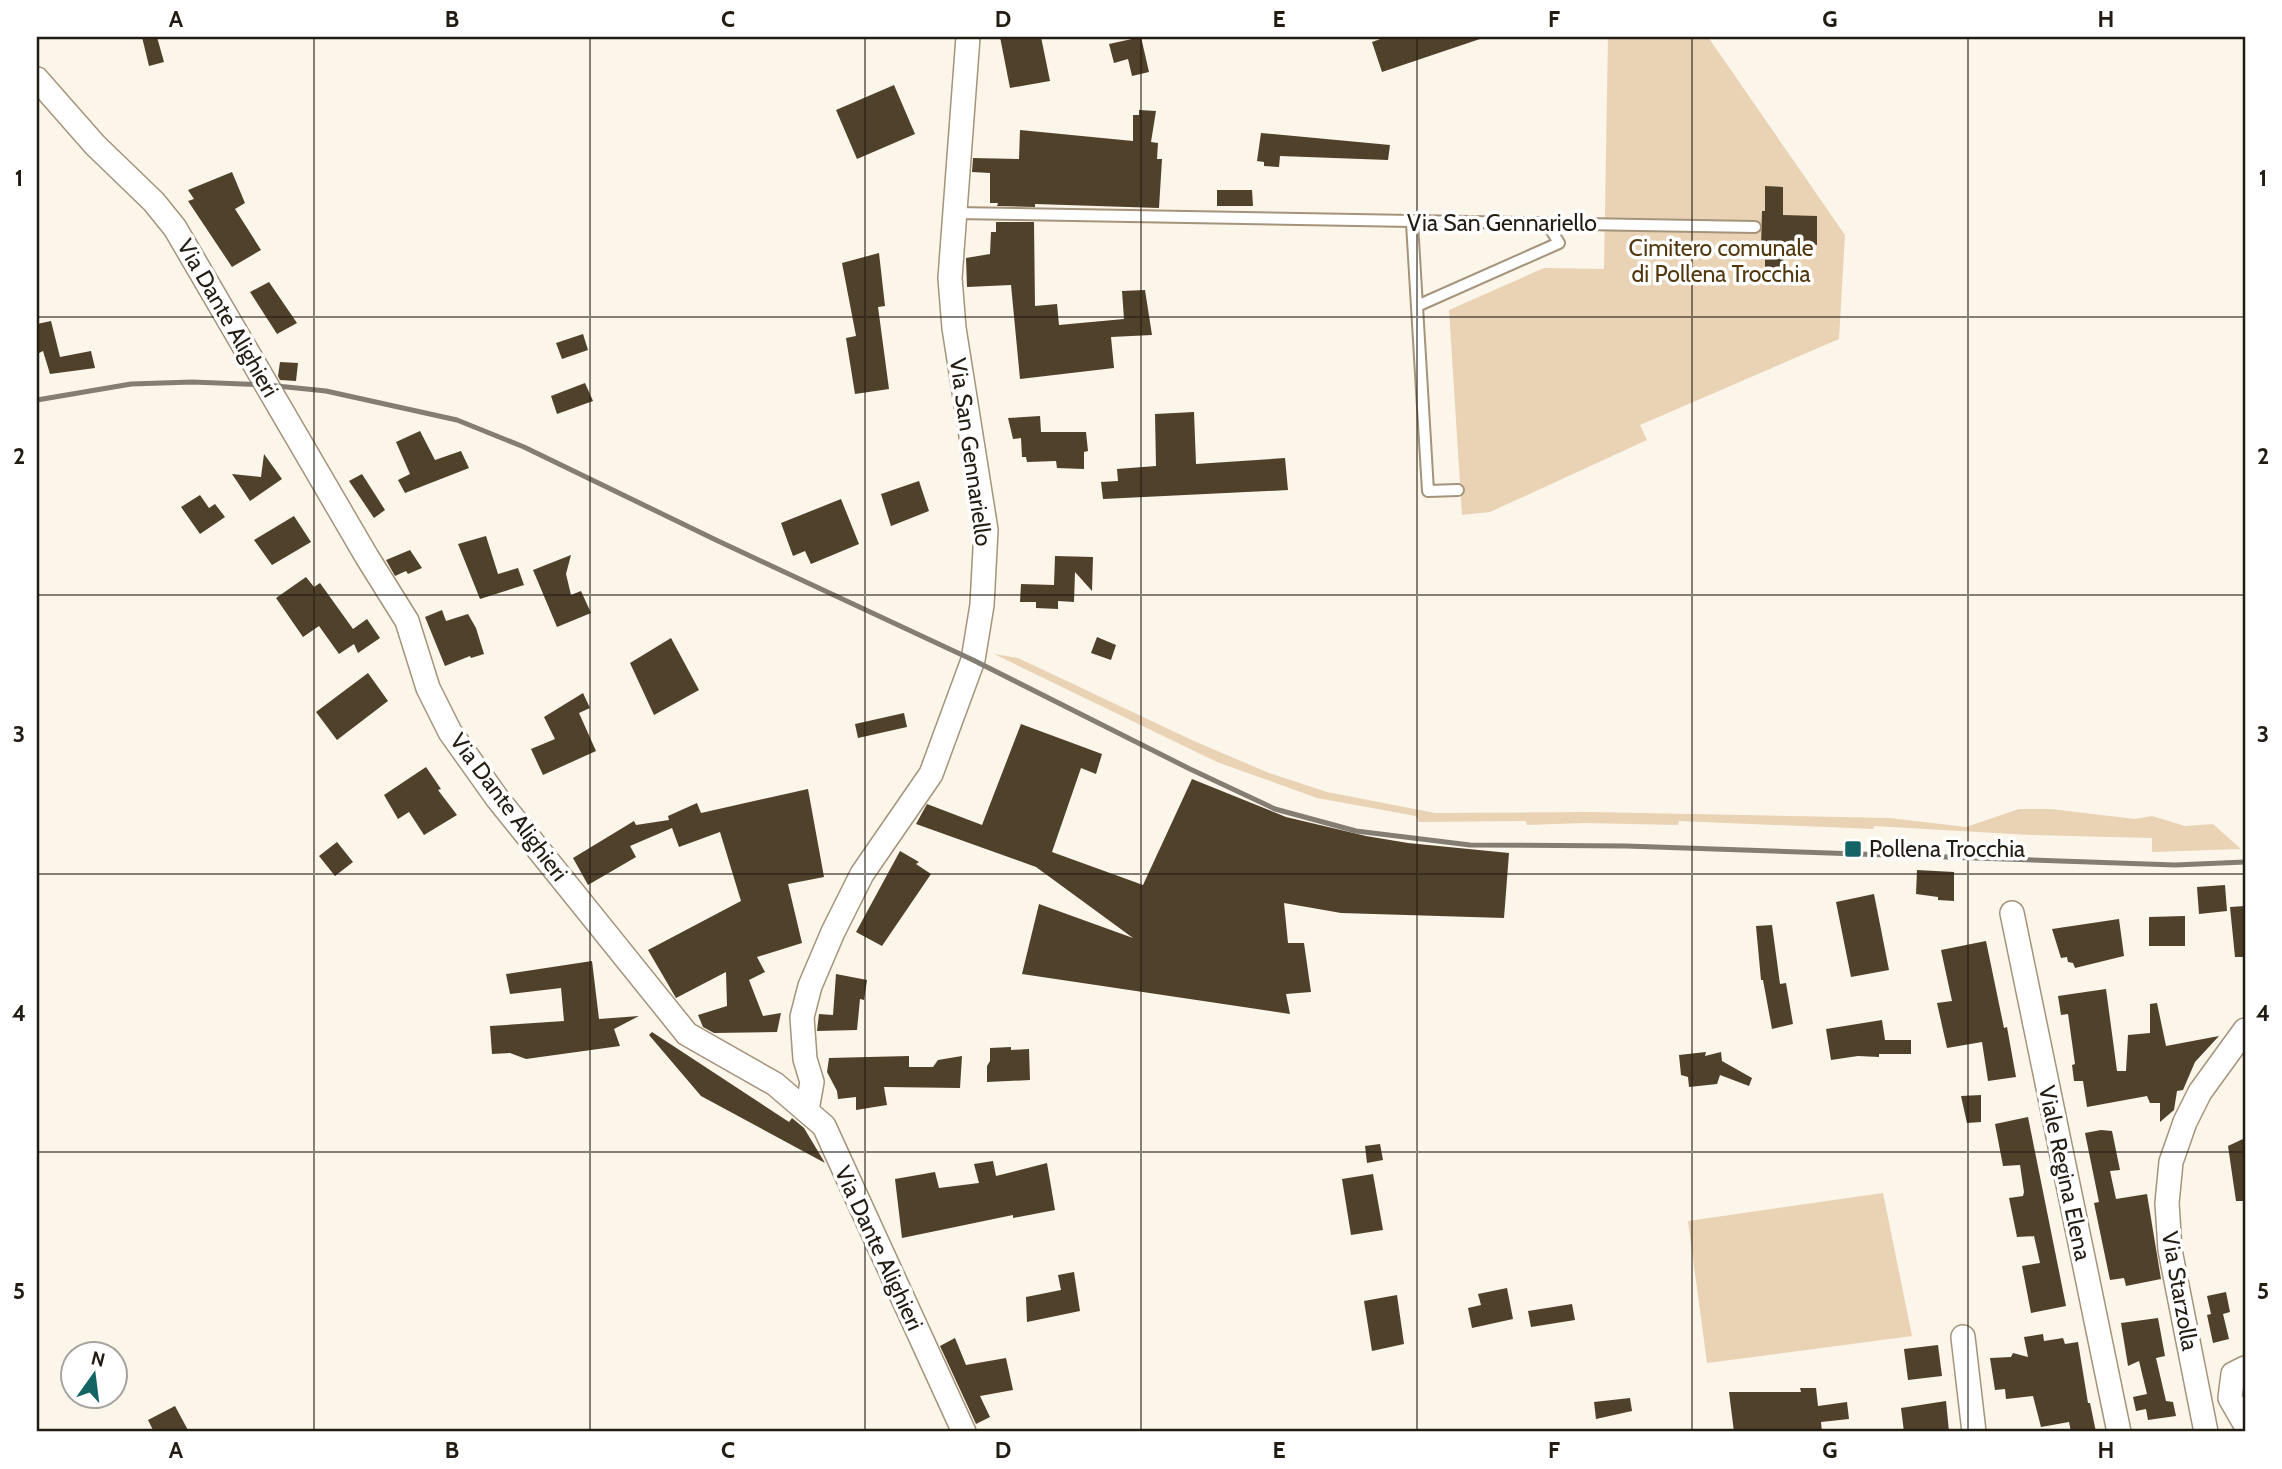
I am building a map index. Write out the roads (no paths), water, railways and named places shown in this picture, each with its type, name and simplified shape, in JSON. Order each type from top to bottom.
[{"type":"street","name":"Via San Gennariello","points":[[807,1110],[812,1082],[805,1059],[802,1017],[810,986],[833,932],[863,874],[931,774],[972,660],[982,605],[986,530],[954,328],[950,278],[968,37]]},
{"type":"street","name":"Via Dante Alighieri","points":[[37,79],[95,145],[154,202],[175,228],[407,621],[433,699],[450,732],[497,798],[687,1034],[775,1084],[824,1126],[964,1432]]},
{"type":"street","name":"Viale Regina Elena","points":[[2012,913],[2119,1432]]},
{"type":"street","name":"Via Starzolla","points":[[2206,1432],[2169,1250],[2167,1203],[2171,1162],[2185,1122],[2200,1092],[2245,1030]]},
{"type":"street","points":[[1963,1338],[1974,1432]]},
{"type":"street","points":[[2245,1368],[2233,1374],[2230,1398],[2245,1424]]},
{"type":"street","points":[[2201,1404],[2230,1398]]},
{"type":"lane","name":"Via San Gennariello","points":[[955,213],[1755,227]]},
{"type":"lane","points":[[1412,223],[1428,491],[1458,490]]},
{"type":"lane","points":[[1417,306],[1559,243],[1547,223]]},
{"type":"railway","points":[[37,400],[131,384],[192,382],[267,385],[326,391],[457,420],[524,447],[973,660],[1275,809],[1356,831],[1470,845],[1626,846],[2175,865],[2245,862]]},
{"type":"place","name":"Pollena Trocchia","points":[[1853,849]]},
{"type":"park label","name":"Cimitero comunale di Pollena Trocchia","points":[[1721,261]]}]
